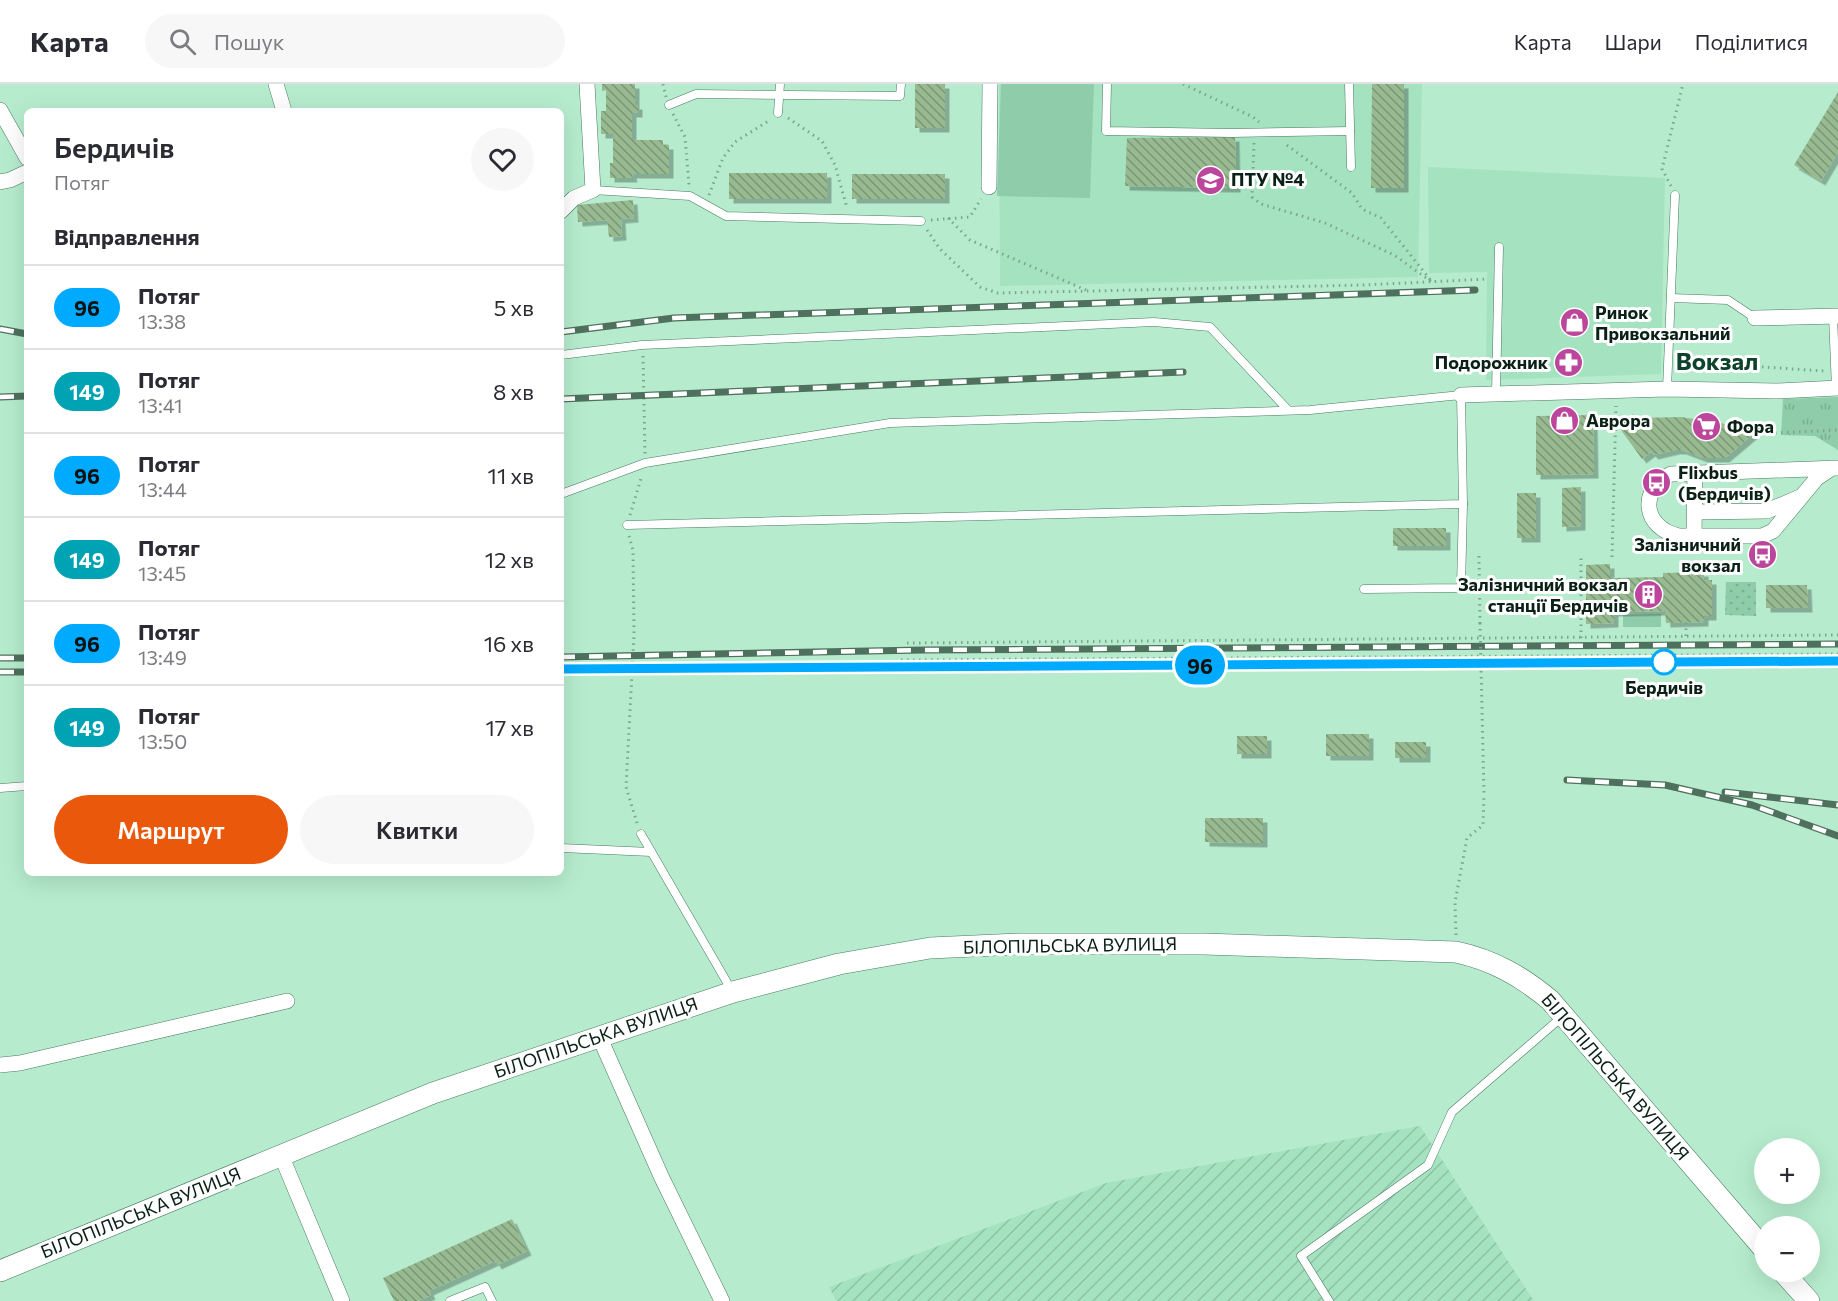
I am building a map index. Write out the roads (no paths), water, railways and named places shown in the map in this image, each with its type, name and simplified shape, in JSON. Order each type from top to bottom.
[{"type":"main road","name":"БІЛОПІЛЬСЬКА ВУЛИЦЯ","points":[[0,1271],[433,1093],[733,992],[838,964],[930,948],[1020,944],[1204,944],[1456,952],[1492,962],[1512,972],[1543,994],[1564,1015],[1754,1237]]},
{"type":"main road","points":[[1793,1282],[1809,1301]]},
{"type":"street","points":[[276,84],[283,108]]},
{"type":"street","points":[[564,208],[574,198],[593,190],[587,84]]},
{"type":"street","points":[[989,187],[990,84]]},
{"type":"street","points":[[0,110],[24,153]]},
{"type":"street","points":[[0,182],[24,173]]},
{"type":"street","points":[[1755,318],[1835,316]]},
{"type":"street","points":[[1461,395],[1666,389],[1777,391],[1837,388]]},
{"type":"street","points":[[1835,468],[1817,478],[1777,527],[1768,534],[1679,536],[1668,534],[1658,528],[1648,508],[1649,497],[1654,487],[1661,479],[1671,474],[1835,468]]},
{"type":"street","points":[[1694,536],[1695,472]]},
{"type":"street","points":[[1695,512],[1767,511],[1804,494]]},
{"type":"street","points":[[0,1065],[20,1063],[287,1001]]},
{"type":"street","points":[[599,1036],[661,1176],[722,1301]]},
{"type":"street","points":[[281,1155],[342,1301]]},
{"type":"lane","points":[[778,113],[780,84]]},
{"type":"lane","points":[[669,105],[696,94],[900,96],[901,84]]},
{"type":"lane","points":[[1107,84],[1106,131],[1350,131]]},
{"type":"lane","points":[[1349,84],[1351,167]]},
{"type":"lane","points":[[593,190],[690,196],[726,216],[921,221]]},
{"type":"lane","points":[[1666,389],[1676,195]]},
{"type":"lane","points":[[1496,393],[1499,247]]},
{"type":"lane","points":[[1671,298],[1728,300],[1755,318]]},
{"type":"lane","points":[[1835,316],[1837,388]]},
{"type":"lane","points":[[564,355],[642,345],[1154,322],[1210,327],[1288,410]]},
{"type":"lane","points":[[564,493],[645,463],[890,423],[1288,410],[1461,395],[1463,504],[1461,588],[1364,589]]},
{"type":"lane","points":[[627,525],[1463,504]]},
{"type":"lane","points":[[0,788],[24,786]]},
{"type":"lane","points":[[641,834],[733,992]]},
{"type":"lane","points":[[564,848],[651,852]]},
{"type":"lane","points":[[1325,1299],[1301,1256],[1428,1165],[1452,1112],[1564,1015]]},
{"type":"lane","points":[[450,1301],[485,1287],[492,1301]]},
{"type":"railway","points":[[564,332],[674,318],[1475,290]]},
{"type":"railway","points":[[0,329],[24,333]]},
{"type":"railway","points":[[564,399],[1183,372]]},
{"type":"railway","points":[[0,397],[24,396]]},
{"type":"railway","points":[[564,657],[923,650],[1838,644]]},
{"type":"railway","points":[[0,658],[24,658]]},
{"type":"railway","points":[[564,669],[1838,661]]},
{"type":"railway","points":[[0,672],[24,672]]},
{"type":"railway","points":[[1567,780],[1665,785],[1752,805],[1838,836]]},
{"type":"railway","points":[[1725,792],[1838,805]]},
{"type":"train","name":"96","points":[[564,669],[1838,661]]},
{"type":"place","name":"ПТУ №4","points":[[1210,180]]},
{"type":"place","name":"Ринок Привокзальний","points":[[1574,323]]},
{"type":"place","name":"Подорожник","points":[[1569,363]]},
{"type":"place","name":"Аврора","points":[[1565,421]]},
{"type":"place","name":"Фора","points":[[1706,427]]},
{"type":"place","name":"Flixbus (Бердичів)","points":[[1657,483]]},
{"type":"place","name":"Залізничний вокзал","points":[[1762,555]]},
{"type":"place","name":"Залізничний вокзал станції Бердичів","points":[[1649,595]]},
{"type":"place","name":"Бердичів","points":[[1664,662]]},
{"type":"district","name":"Вокзал","points":[[1717,362]]}]
